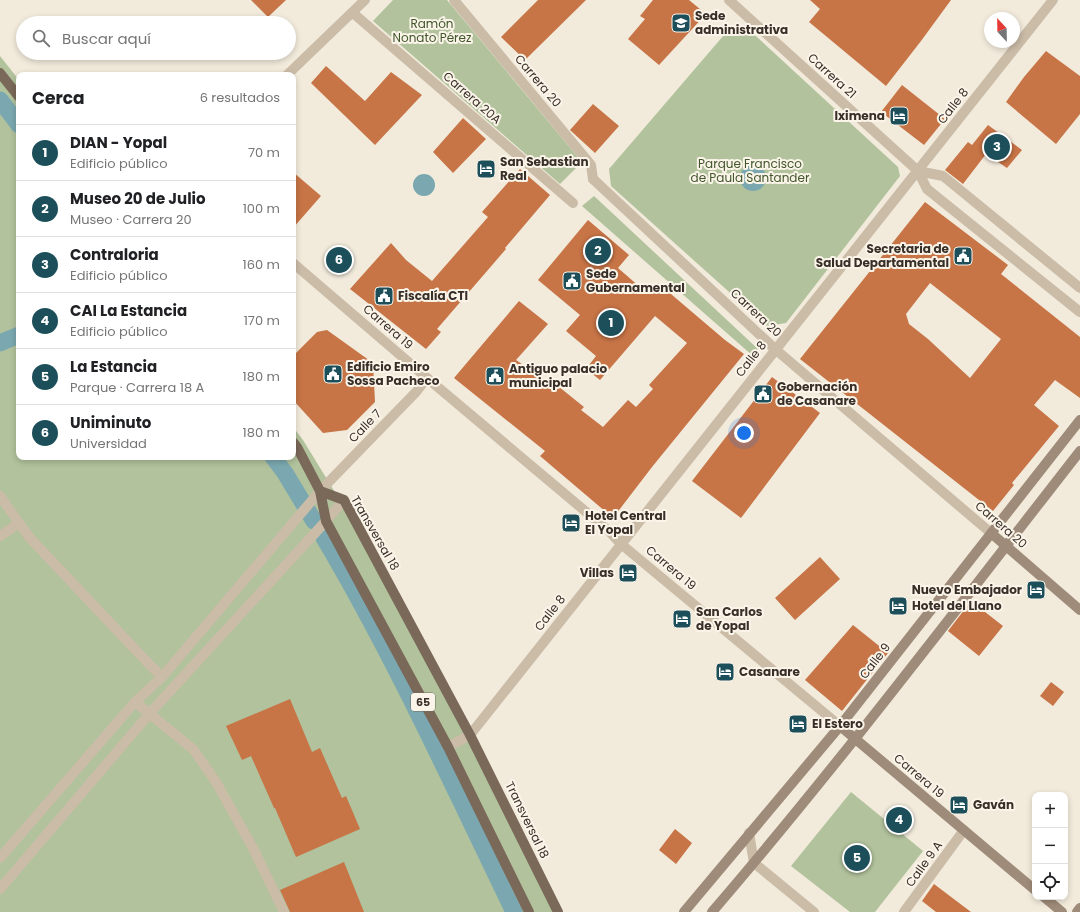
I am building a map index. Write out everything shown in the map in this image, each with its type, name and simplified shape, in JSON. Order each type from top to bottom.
[{"type":"main road","points":[[0,73],[16,93]]},
{"type":"main road","name":"Calle 9","points":[[684,912],[840,726],[1080,420]]},
{"type":"main road","name":"65","points":[[296,445],[320,492],[326,521],[448,747],[529,912]]},
{"type":"main road","points":[[712,912],[754,863],[854,739],[1080,451]]},
{"type":"main road","name":"Transversal 18","points":[[320,492],[344,500],[470,735],[558,912]]},
{"type":"main road","name":"Carrera 20","points":[[991,533],[1080,610]]},
{"type":"main road","name":"Carrera 19","points":[[840,726],[1032,887]]},
{"type":"main road","points":[[1048,900],[1062,912]]},
{"type":"main road","points":[[1077,912],[1080,908]]},
{"type":"street","points":[[291,72],[365,0]]},
{"type":"street","name":"Carrera 20","points":[[454,0],[591,165],[593,179],[775,349],[991,533]]},
{"type":"street","name":"Carrera 21","points":[[729,0],[918,171],[927,189],[1080,312]]},
{"type":"street","name":"Calle 8","points":[[470,735],[1053,0]]},
{"type":"street","name":"Carrera 20A","points":[[353,13],[573,203]]},
{"type":"street","points":[[918,171],[943,176],[1080,288]]},
{"type":"street","name":"Carrera 19","points":[[296,265],[427,378],[610,532],[621,544],[840,726]]},
{"type":"street","name":"Calle 7","points":[[0,858],[135,702],[162,677],[320,492],[416,392],[427,378]]},
{"type":"street","points":[[0,496],[29,537],[142,658],[162,677]]},
{"type":"street","points":[[0,889],[150,713],[344,500]]},
{"type":"street","points":[[0,536],[19,523]]},
{"type":"street","points":[[135,702],[194,749],[216,782],[253,848],[284,912]]},
{"type":"street","points":[[448,747],[470,735]]},
{"type":"street","name":"Calle 9 A","points":[[904,912],[964,830]]},
{"type":"street","points":[[749,833],[754,863],[814,912]]},
{"type":"green space","name":"Ramón Nonato Pérez","points":[[393,0],[447,0],[582,162],[560,184],[373,21]]},
{"type":"green space","name":"Parque Francisco de Paula Santander","points":[[745,26],[898,167],[900,176],[786,323],[767,326],[611,186],[609,169],[730,28]]},
{"type":"green space","points":[[0,56],[16,76],[16,460],[296,460],[296,431],[344,507],[465,732],[553,912],[0,912]]},
{"type":"green space","points":[[594,196],[758,349],[753,356],[582,206]]},
{"type":"green space","points":[[851,792],[923,851],[875,912],[850,912],[791,866]]},
{"type":"water","points":[[753,165],[762,169],[766,178],[762,187],[753,191],[744,187],[740,178],[744,169]]},
{"type":"water","points":[[424,174],[432,177],[435,185],[432,193],[424,196],[416,193],[413,185],[416,177]]},
{"type":"building","points":[[251,0],[286,0],[269,16],[267,16]]},
{"type":"building","points":[[538,0],[586,0],[525,60],[501,37]]},
{"type":"building","points":[[653,0],[689,0],[706,14],[659,65],[628,39],[645,19],[640,16]]},
{"type":"building","points":[[810,0],[951,0],[886,86],[809,22],[820,9]]},
{"type":"building","points":[[1046,51],[1080,76],[1080,114],[1056,144],[1006,102],[1024,77]]},
{"type":"building","points":[[326,66],[365,101],[391,72],[422,95],[375,145],[311,83]]},
{"type":"building","points":[[902,85],[945,119],[924,145],[881,112]]},
{"type":"building","points":[[593,104],[619,126],[595,153],[570,130]]},
{"type":"building","points":[[463,118],[486,139],[453,173],[433,152]]},
{"type":"building","points":[[988,125],[1022,150],[1007,168],[986,154],[963,184],[945,170],[968,142],[972,145]]},
{"type":"building","points":[[520,169],[550,195],[437,329],[441,332],[426,349],[350,289],[391,243],[406,260],[432,281],[488,217],[482,212]]},
{"type":"building","points":[[296,175],[321,196],[296,225]]},
{"type":"building","points":[[925,202],[1008,265],[1001,274],[1080,337],[1080,398],[1055,380],[1034,405],[1059,426],[1012,483],[1014,485],[993,511],[800,359]],"holes":[[[930,283],[1001,339],[970,378],[928,339],[909,324],[906,314]]]},
{"type":"building","points":[[588,220],[629,255],[618,268],[648,294],[658,283],[725,340],[744,354],[652,467],[613,518],[540,456],[545,451],[454,378],[519,301],[548,324],[516,360],[551,384],[553,382],[584,407],[581,410],[603,427],[628,400],[636,407],[653,389],[649,385],[687,343],[655,316],[600,380],[586,369],[596,356],[566,331],[580,315],[538,280]]},
{"type":"building","name":"Edificio Emiro Sossa Pacheco","points":[[327,330],[373,363],[375,402],[347,430],[323,433],[296,403],[296,353],[317,332]]},
{"type":"building","points":[[772,377],[820,413],[741,518],[692,481]]},
{"type":"building","points":[[820,557],[840,579],[795,620],[775,598]]},
{"type":"building","points":[[971,601],[1003,626],[979,656],[948,631]]},
{"type":"building","points":[[853,625],[888,653],[842,711],[805,680]]},
{"type":"building","points":[[1051,682],[1064,692],[1053,706],[1040,696]]},
{"type":"building","points":[[290,699],[312,752],[320,748],[342,798],[346,796],[360,829],[296,857],[251,756],[242,760],[226,726]]},
{"type":"building","points":[[675,829],[692,843],[676,864],[659,850]]},
{"type":"building","points":[[344,862],[364,912],[290,912],[280,890]]},
{"type":"building","points":[[934,884],[971,912],[936,912],[922,901]]},
{"type":"waterway","points":[[0,100],[16,121]]},
{"type":"waterway","points":[[0,343],[16,336]]},
{"type":"waterway","points":[[275,460],[285,473],[314,521]]},
{"type":"waterway","points":[[324,538],[350,583],[399,676],[514,912]]},
{"type":"place","name":"Sede administrativa","points":[[681,23]]},
{"type":"place","name":"Iximena","points":[[899,116]]},
{"type":"place","name":"Contraloria","points":[[997,147]]},
{"type":"place","name":"San Sebastian Real","points":[[486,169]]},
{"type":"place","name":"Museo 20 de Julio","points":[[598,251]]},
{"type":"place","name":"Secretaria de Salud Departamental","points":[[963,256]]},
{"type":"place","name":"Uniminuto","points":[[339,260]]},
{"type":"place","name":"Sede Gubernamental","points":[[572,281]]},
{"type":"place","name":"Fiscalía CTI","points":[[384,296]]},
{"type":"place","name":"DIAN - Yopal","points":[[611,323]]},
{"type":"place","name":"Edificio Emiro Sossa Pacheco","points":[[333,374]]},
{"type":"place","name":"Antiguo palacio municipal","points":[[495,376]]},
{"type":"place","name":"Gobernación de Casanare","points":[[763,394]]},
{"type":"place","name":"Hotel Central El Yopal","points":[[571,523]]},
{"type":"place","name":"Villas","points":[[628,573]]},
{"type":"place","name":"Nuevo Embajador","points":[[1036,590]]},
{"type":"place","name":"Hotel del Llano","points":[[898,606]]},
{"type":"place","name":"San Carlos de Yopal","points":[[682,619]]},
{"type":"place","name":"Casanare","points":[[725,672]]},
{"type":"place","name":"El Estero","points":[[798,724]]},
{"type":"place","name":"Gaván","points":[[959,805]]},
{"type":"place","name":"CAI La Estancia","points":[[899,820]]},
{"type":"place","name":"La Estancia","points":[[857,858]]}]
